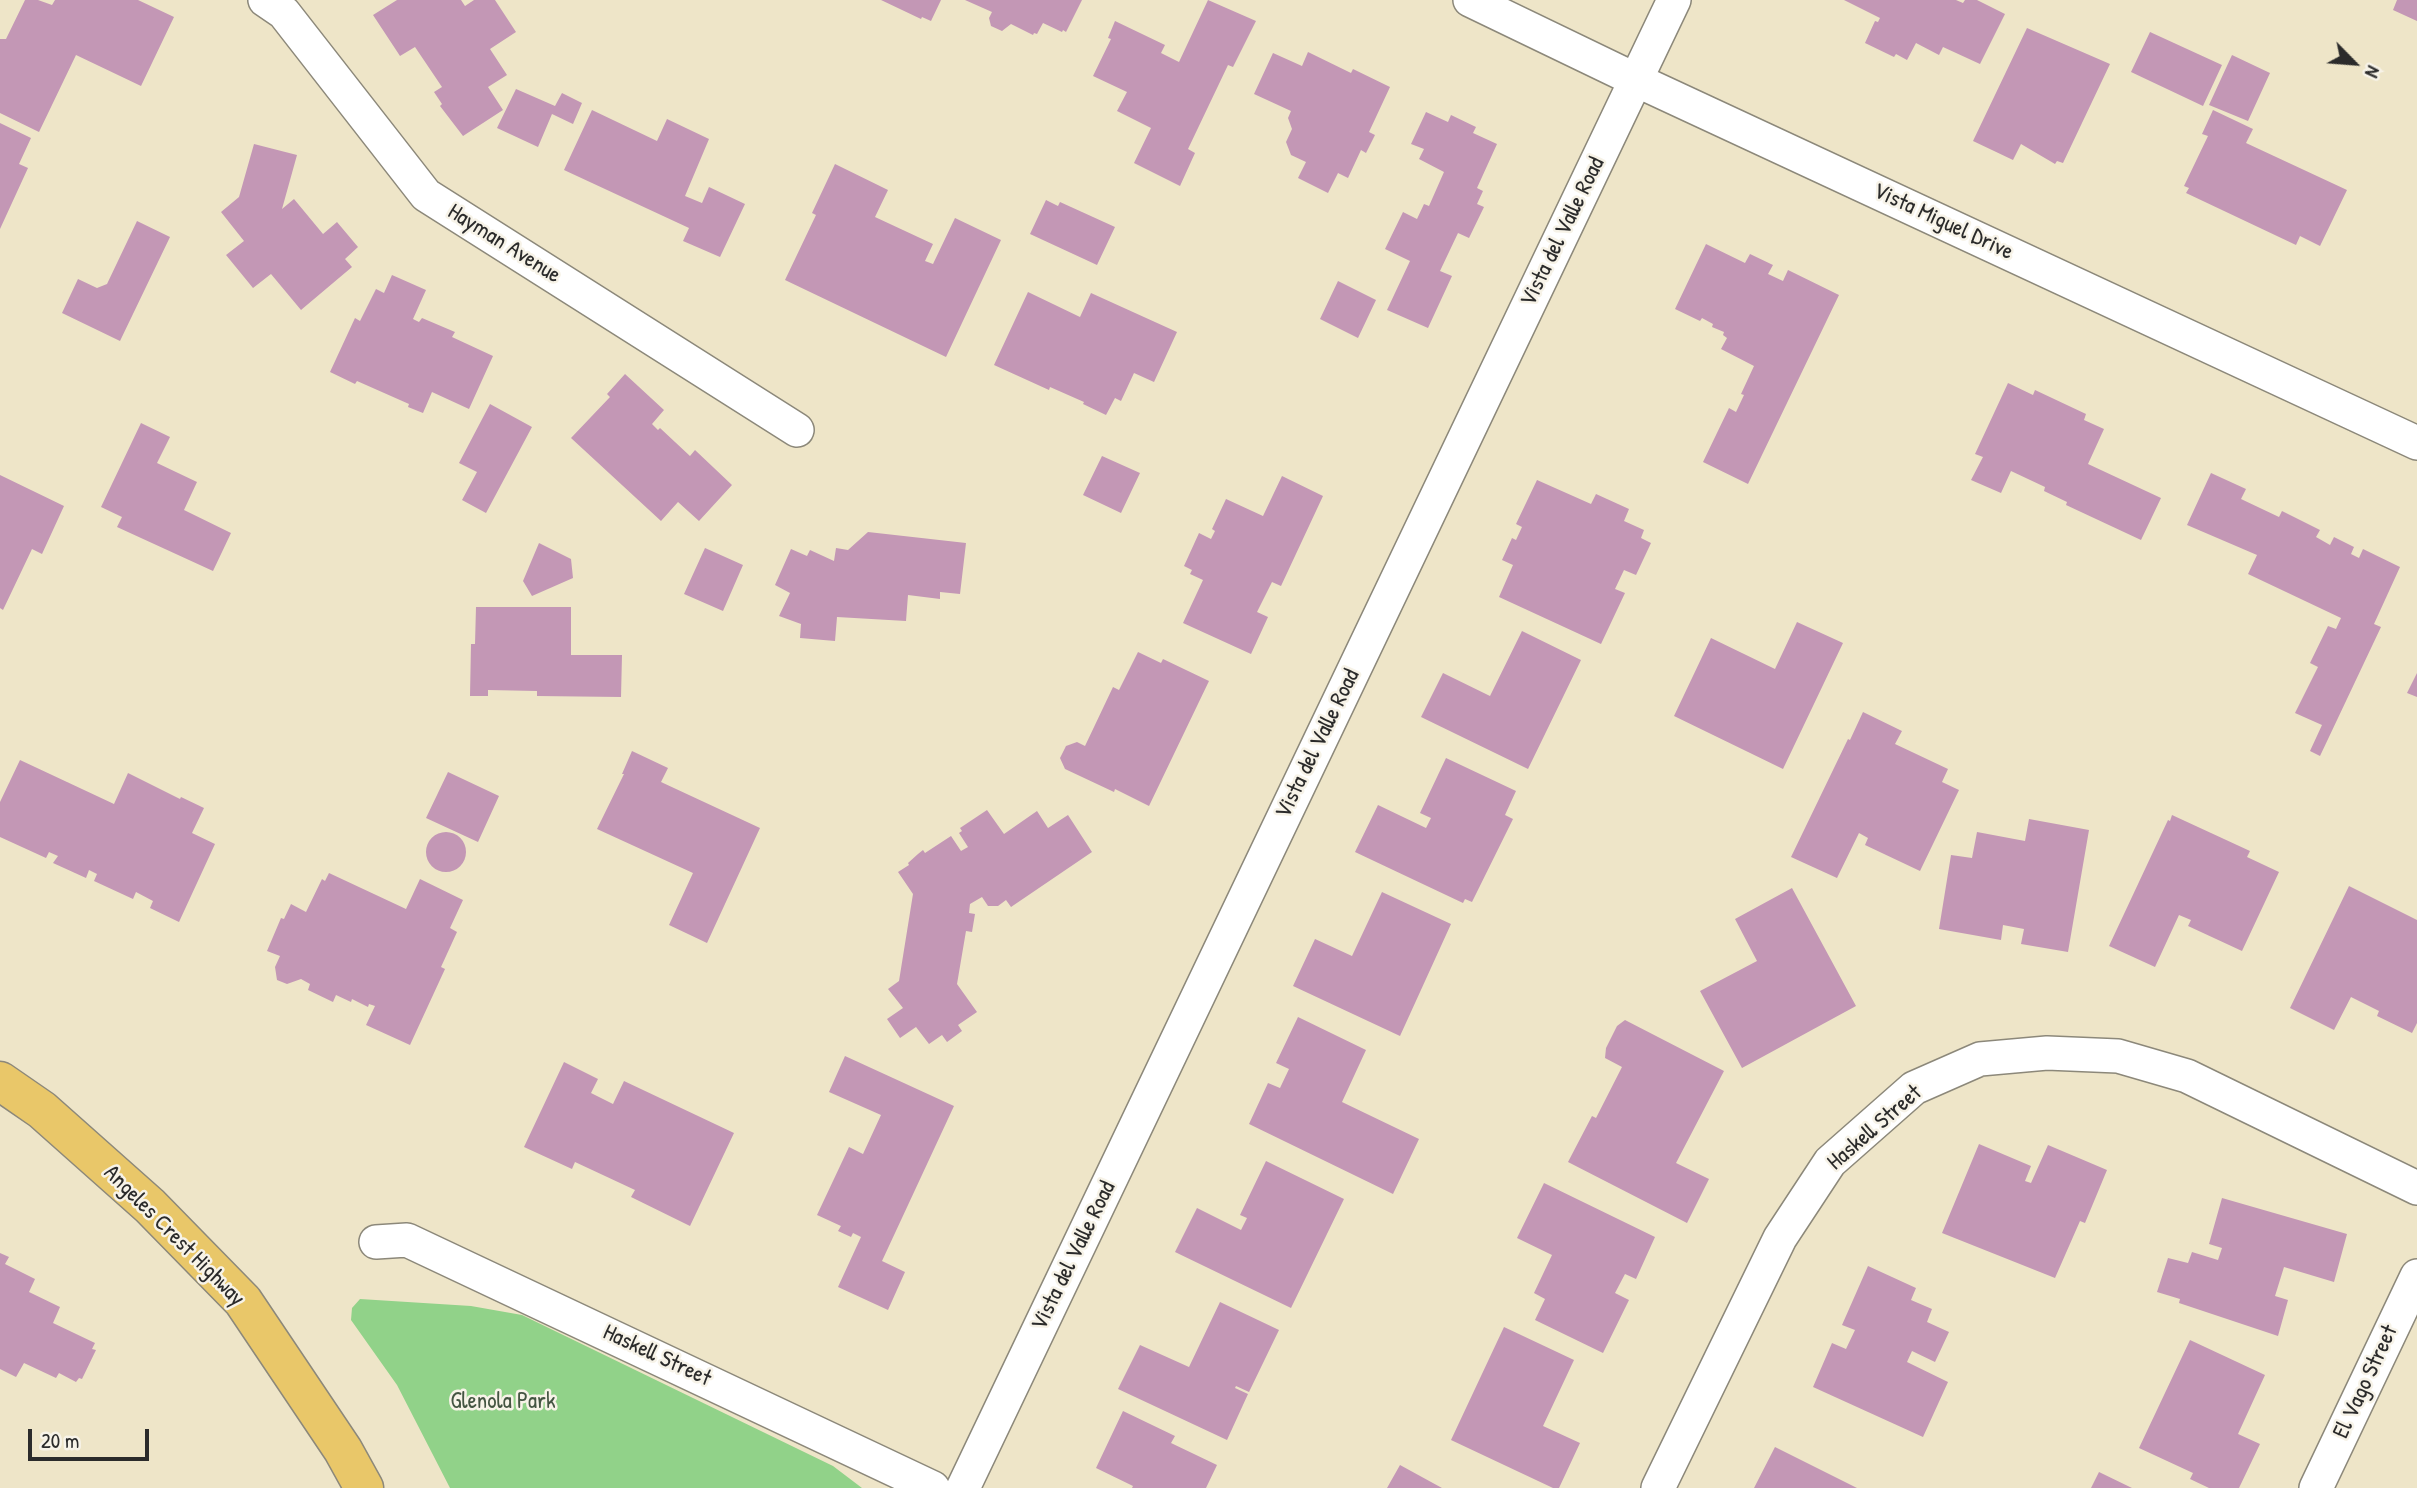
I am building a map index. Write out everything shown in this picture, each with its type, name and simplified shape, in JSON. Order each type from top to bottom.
[{"type":"main road","name":"Angeles Crest Highway","points":[[0,1081],[42,1110],[150,1206],[243,1301],[343,1450],[364,1488]]},
{"type":"street","name":"Hayman Avenue","points":[[265,0],[284,13],[426,195],[797,429]]},
{"type":"street","name":"Vista Miguel Drive","points":[[1471,0],[1636,80],[2417,443]]},
{"type":"street","name":"Vista del Valle Road","points":[[963,1488],[1674,0]]},
{"type":"street","name":"Haskell Street","points":[[1658,1488],[1780,1238],[1830,1162],[1914,1088],[1980,1059],[2047,1053],[2118,1056],[2187,1076],[2417,1188]]},
{"type":"street","name":"Haskell Street","points":[[376,1242],[407,1240],[933,1488]]},
{"type":"street","name":"El Vago Street","points":[[2316,1488],[2417,1276]]},
{"type":"green space","name":"Glenola Park","points":[[360,1299],[471,1306],[522,1315],[833,1466],[862,1488],[450,1488],[397,1385],[351,1320],[352,1308]]},
{"type":"building","points":[[25,0],[38,0],[52,5],[55,0],[138,0],[174,17],[141,86],[76,55],[39,132],[0,113],[0,39],[6,39]]},
{"type":"building","points":[[397,0],[461,0],[465,6],[474,0],[495,0],[516,32],[490,49],[507,75],[488,87],[503,110],[463,136],[440,106],[442,104],[434,92],[442,87],[415,47],[400,56],[373,15]]},
{"type":"building","points":[[881,0],[941,0],[931,21]]},
{"type":"building","points":[[965,0],[1082,0],[1066,32],[1043,23],[1037,34],[1033,35],[1011,24],[1002,31],[991,26],[989,18],[992,12]]},
{"type":"building","points":[[1208,0],[1256,21],[1233,67],[1228,65],[1188,149],[1195,153],[1180,186],[1134,163],[1151,128],[1117,111],[1127,92],[1093,76],[1111,39],[1108,38],[1115,21],[1165,45],[1161,53],[1179,62]]},
{"type":"building","points":[[1844,0],[1956,0],[1963,3],[1965,0],[1977,0],[2005,14],[1980,64],[1943,47],[1939,55],[1916,43],[1907,60],[1865,43],[1875,21],[1878,22],[1880,18]]},
{"type":"building","points":[[2397,0],[2417,0],[2417,21],[2393,10]]},
{"type":"building","points":[[2027,28],[2110,64],[2063,163],[2057,161],[2055,164],[2021,144],[2013,160],[1973,141]]},
{"type":"building","points":[[2150,32],[2222,65],[2203,106],[2131,72]]},
{"type":"building","points":[[1308,52],[1351,73],[1353,69],[1390,87],[1369,132],[1375,135],[1366,153],[1361,150],[1348,178],[1338,173],[1328,193],[1298,178],[1306,162],[1291,155],[1286,142],[1292,129],[1288,118],[1291,111],[1254,94],[1273,53],[1302,66]]},
{"type":"building","points":[[2232,55],[2270,73],[2248,121],[2209,105]]},
{"type":"building","points":[[516,89],[555,106],[562,93],[582,103],[573,124],[552,114],[538,147],[497,128]]},
{"type":"building","points":[[592,110],[657,141],[667,119],[709,139],[685,196],[702,203],[709,187],[745,204],[720,257],[683,241],[689,228],[564,170]]},
{"type":"building","points":[[2213,110],[2253,129],[2246,143],[2347,190],[2320,246],[2300,236],[2296,245],[2186,193],[2189,188],[2184,186],[2208,136],[2202,134]]},
{"type":"building","points":[[1426,112],[1448,122],[1451,115],[1476,127],[1473,133],[1497,144],[1477,188],[1483,191],[1477,204],[1484,207],[1469,238],[1458,233],[1440,271],[1452,276],[1428,328],[1387,310],[1410,261],[1385,249],[1403,212],[1417,219],[1424,204],[1429,206],[1444,172],[1419,159],[1424,149],[1411,144]]},
{"type":"building","points":[[0,123],[31,138],[19,164],[28,168],[0,229]]},
{"type":"building","points":[[254,144],[297,155],[282,209],[294,199],[323,234],[337,222],[358,247],[345,259],[352,267],[301,310],[271,274],[253,288],[226,255],[244,241],[221,212],[239,197]]},
{"type":"building","points":[[835,164],[888,190],[875,217],[933,244],[925,261],[933,264],[955,218],[1001,240],[946,357],[785,280],[816,215],[812,213]]},
{"type":"building","points":[[1046,200],[1058,206],[1060,202],[1115,227],[1097,265],[1030,234]]},
{"type":"building","points":[[137,221],[170,237],[120,341],[62,313],[78,279],[97,288],[107,284]]},
{"type":"building","points":[[1706,244],[1745,263],[1750,254],[1773,265],[1768,274],[1783,281],[1788,270],[1839,295],[1748,484],[1703,462],[1729,408],[1736,412],[1754,366],[1721,349],[1727,338],[1723,335],[1724,332],[1712,327],[1713,324],[1675,309]]},
{"type":"building","points":[[392,275],[426,290],[413,319],[419,322],[422,318],[455,332],[452,337],[493,356],[469,409],[432,392],[423,413],[357,381],[355,384],[330,372],[355,318],[360,321],[376,289],[384,293]]},
{"type":"building","points":[[1338,281],[1376,300],[1358,338],[1320,319]]},
{"type":"building","points":[[1028,292],[1080,317],[1091,293],[1177,332],[1154,382],[1134,373],[1121,401],[1115,398],[1106,415],[1083,404],[1084,402],[1050,387],[1049,390],[994,365]]},
{"type":"building","points":[[625,374],[664,410],[652,424],[690,456],[695,450],[732,485],[699,521],[678,502],[661,521],[571,438],[610,397],[607,394]]},
{"type":"building","points":[[2008,383],[2033,395],[2035,390],[2086,414],[2084,420],[2104,429],[2088,464],[2161,498],[2141,540],[2066,505],[2067,502],[2044,491],[2045,487],[2011,471],[2001,493],[1971,480],[1983,457],[1975,454]]},
{"type":"building","points":[[490,404],[532,427],[486,513],[462,500],[477,472],[459,463]]},
{"type":"building","points":[[141,423],[170,437],[157,463],[197,482],[184,510],[231,533],[213,571],[117,527],[122,517],[101,507]]},
{"type":"building","points":[[1102,456],[1140,473],[1121,513],[1083,495]]},
{"type":"building","points":[[2211,473],[2246,489],[2241,499],[2279,517],[2282,511],[2320,530],[2316,537],[2330,545],[2334,537],[2354,547],[2351,554],[2359,558],[2363,549],[2400,567],[2374,624],[2381,627],[2320,756],[2310,751],[2322,725],[2295,713],[2318,667],[2310,663],[2328,626],[2336,629],[2341,618],[2248,574],[2257,555],[2187,525]]},
{"type":"building","points":[[0,475],[64,506],[42,554],[32,549],[3,610],[0,608]]},
{"type":"building","points":[[1282,476],[1323,496],[1281,586],[1272,582],[1257,612],[1268,617],[1251,654],[1183,623],[1203,580],[1190,574],[1192,570],[1184,566],[1199,533],[1211,539],[1215,531],[1212,529],[1226,499],[1263,516]]},
{"type":"building","points":[[1537,480],[1591,504],[1596,494],[1629,509],[1624,521],[1644,530],[1641,538],[1651,543],[1636,575],[1624,570],[1615,589],[1625,593],[1601,644],[1499,597],[1513,565],[1502,560],[1512,538],[1516,540],[1522,527],[1516,524]]},
{"type":"building","points":[[868,532],[966,543],[960,594],[940,592],[940,599],[908,595],[906,621],[837,617],[835,641],[800,638],[801,624],[779,616],[790,593],[775,585],[791,549],[807,556],[810,550],[834,561],[836,548],[848,550]]},
{"type":"building","points":[[539,543],[571,559],[573,578],[532,596],[523,581]]},
{"type":"building","points":[[705,548],[743,565],[723,611],[684,594]]},
{"type":"building","points":[[476,607],[571,607],[571,655],[622,655],[621,697],[537,696],[537,691],[488,690],[488,696],[470,696],[471,644],[475,644]]},
{"type":"building","points":[[1797,622],[1843,643],[1783,769],[1674,716],[1711,638],[1775,669]]},
{"type":"building","points":[[1522,631],[1581,660],[1528,769],[1421,717],[1443,673],[1490,696]]},
{"type":"building","points":[[1138,652],[1161,663],[1163,659],[1209,681],[1149,806],[1065,769],[1060,758],[1066,746],[1077,742],[1085,746],[1113,687],[1119,690]]},
{"type":"building","points":[[2417,673],[2417,697],[2407,693]]},
{"type":"building","points":[[1863,712],[1902,731],[1895,744],[1948,769],[1942,782],[1959,790],[1920,871],[1865,845],[1868,838],[1859,833],[1837,878],[1791,857]]},
{"type":"building","points":[[632,751],[668,768],[661,782],[760,828],[707,943],[669,925],[693,873],[597,829],[624,774]]},
{"type":"building","points":[[1446,758],[1516,791],[1505,815],[1513,819],[1472,902],[1465,899],[1463,903],[1355,852],[1378,805],[1426,828],[1431,818],[1420,813]]},
{"type":"building","points":[[20,760],[114,804],[128,773],[204,808],[192,833],[215,844],[179,922],[150,908],[153,901],[136,892],[133,899],[94,881],[97,874],[89,870],[86,878],[53,863],[58,856],[49,852],[46,858],[0,837],[0,802]]},
{"type":"building","points":[[448,772],[499,796],[478,842],[426,818]]},
{"type":"building","points":[[987,810],[1004,834],[1037,811],[1048,828],[1068,815],[1092,852],[1011,907],[1006,900],[998,906],[988,906],[982,897],[970,904],[969,913],[975,914],[972,932],[966,931],[957,984],[977,1012],[958,1025],[962,1031],[947,1042],[942,1035],[929,1044],[916,1027],[900,1038],[887,1019],[903,1008],[888,989],[899,981],[913,894],[898,872],[923,850],[925,853],[951,836],[961,851],[968,847],[959,833],[962,831],[960,828]]},
{"type":"building","points":[[2172,815],[2250,851],[2247,857],[2279,872],[2242,951],[2188,926],[2191,920],[2179,915],[2155,967],[2109,946]]},
{"type":"building","points":[[2029,819],[2089,830],[2068,952],[2021,944],[2024,929],[2003,925],[2001,940],[1939,929],[1951,855],[1972,858],[1977,832],[2025,841]]},
{"type":"building","points":[[446,832],[460,838],[466,852],[460,866],[446,872],[432,866],[426,852],[432,838]]},
{"type":"building","points":[[329,873],[406,909],[420,879],[463,900],[450,928],[457,932],[441,967],[445,969],[410,1045],[366,1025],[375,1006],[369,1004],[368,1007],[336,995],[333,1002],[308,990],[310,984],[301,979],[287,984],[277,980],[275,967],[280,956],[267,951],[281,918],[284,919],[291,904],[306,912],[322,879],[325,881]]},
{"type":"building","points":[[2349,886],[2417,920],[2417,1023],[2412,1033],[2377,1016],[2379,1011],[2351,997],[2334,1030],[2290,1008]]},
{"type":"building","points":[[1792,888],[1856,1006],[1742,1068],[1700,991],[1757,961],[1735,919]]},
{"type":"building","points":[[1382,892],[1451,924],[1400,1036],[1293,986],[1315,939],[1352,956]]},
{"type":"building","points":[[1298,1017],[1366,1050],[1342,1102],[1419,1139],[1393,1194],[1249,1124],[1268,1083],[1280,1088],[1289,1069],[1276,1063]]},
{"type":"building","points":[[1625,1020],[1724,1071],[1676,1163],[1709,1179],[1687,1223],[1568,1162],[1592,1116],[1596,1118],[1622,1067],[1605,1058],[1606,1048],[1617,1026]]},
{"type":"building","points":[[845,1056],[954,1106],[882,1261],[905,1272],[888,1310],[838,1287],[861,1237],[853,1233],[851,1237],[838,1231],[841,1226],[817,1215],[849,1147],[863,1154],[881,1115],[829,1092]]},
{"type":"building","points":[[564,1062],[598,1079],[591,1093],[613,1104],[624,1081],[734,1133],[690,1226],[631,1197],[635,1190],[575,1162],[572,1169],[524,1147]]},
{"type":"building","points":[[1979,1144],[2031,1166],[2025,1181],[2031,1183],[2048,1145],[2107,1170],[2085,1223],[2080,1221],[2055,1278],[1942,1233]]},
{"type":"building","points":[[1266,1161],[1344,1199],[1291,1308],[1175,1252],[1197,1208],[1241,1230],[1247,1218],[1240,1215]]},
{"type":"building","points":[[1544,1183],[1655,1237],[1636,1279],[1625,1274],[1615,1293],[1629,1300],[1603,1353],[1535,1320],[1545,1299],[1534,1293],[1552,1255],[1517,1238]]},
{"type":"building","points":[[2222,1198],[2347,1234],[2334,1282],[2284,1267],[2275,1296],[2288,1300],[2278,1336],[2179,1303],[2180,1299],[2157,1292],[2168,1258],[2188,1263],[2192,1252],[2218,1260],[2222,1248],[2209,1244]]},
{"type":"building","points":[[0,1253],[9,1257],[5,1264],[35,1279],[29,1292],[60,1307],[53,1323],[95,1343],[92,1349],[96,1350],[82,1379],[79,1378],[76,1382],[59,1373],[56,1378],[24,1363],[16,1377],[0,1369]]},
{"type":"building","points":[[1868,1266],[1916,1288],[1911,1300],[1932,1309],[1927,1322],[1949,1332],[1935,1362],[1912,1351],[1907,1362],[1948,1382],[1923,1437],[1813,1387],[1832,1343],[1846,1349],[1855,1330],[1842,1325]]},
{"type":"building","points":[[1220,1302],[1279,1330],[1249,1392],[1236,1386],[1235,1388],[1248,1394],[1227,1440],[1118,1389],[1140,1345],[1189,1367]]},
{"type":"building","points":[[1504,1327],[1574,1360],[1543,1426],[1580,1443],[1559,1488],[1553,1488],[1451,1440]]},
{"type":"building","points":[[2190,1340],[2265,1375],[2238,1434],[2260,1444],[2239,1488],[2209,1488],[2190,1479],[2193,1473],[2139,1448]]},
{"type":"building","points":[[1123,1411],[1175,1436],[1171,1443],[1217,1465],[1206,1488],[1132,1488],[1133,1486],[1096,1468]]},
{"type":"building","points":[[1775,1447],[1857,1488],[1754,1488]]},
{"type":"building","points":[[1400,1465],[1442,1488],[1387,1488]]},
{"type":"building","points":[[2099,1472],[2132,1488],[2091,1488]]}]
